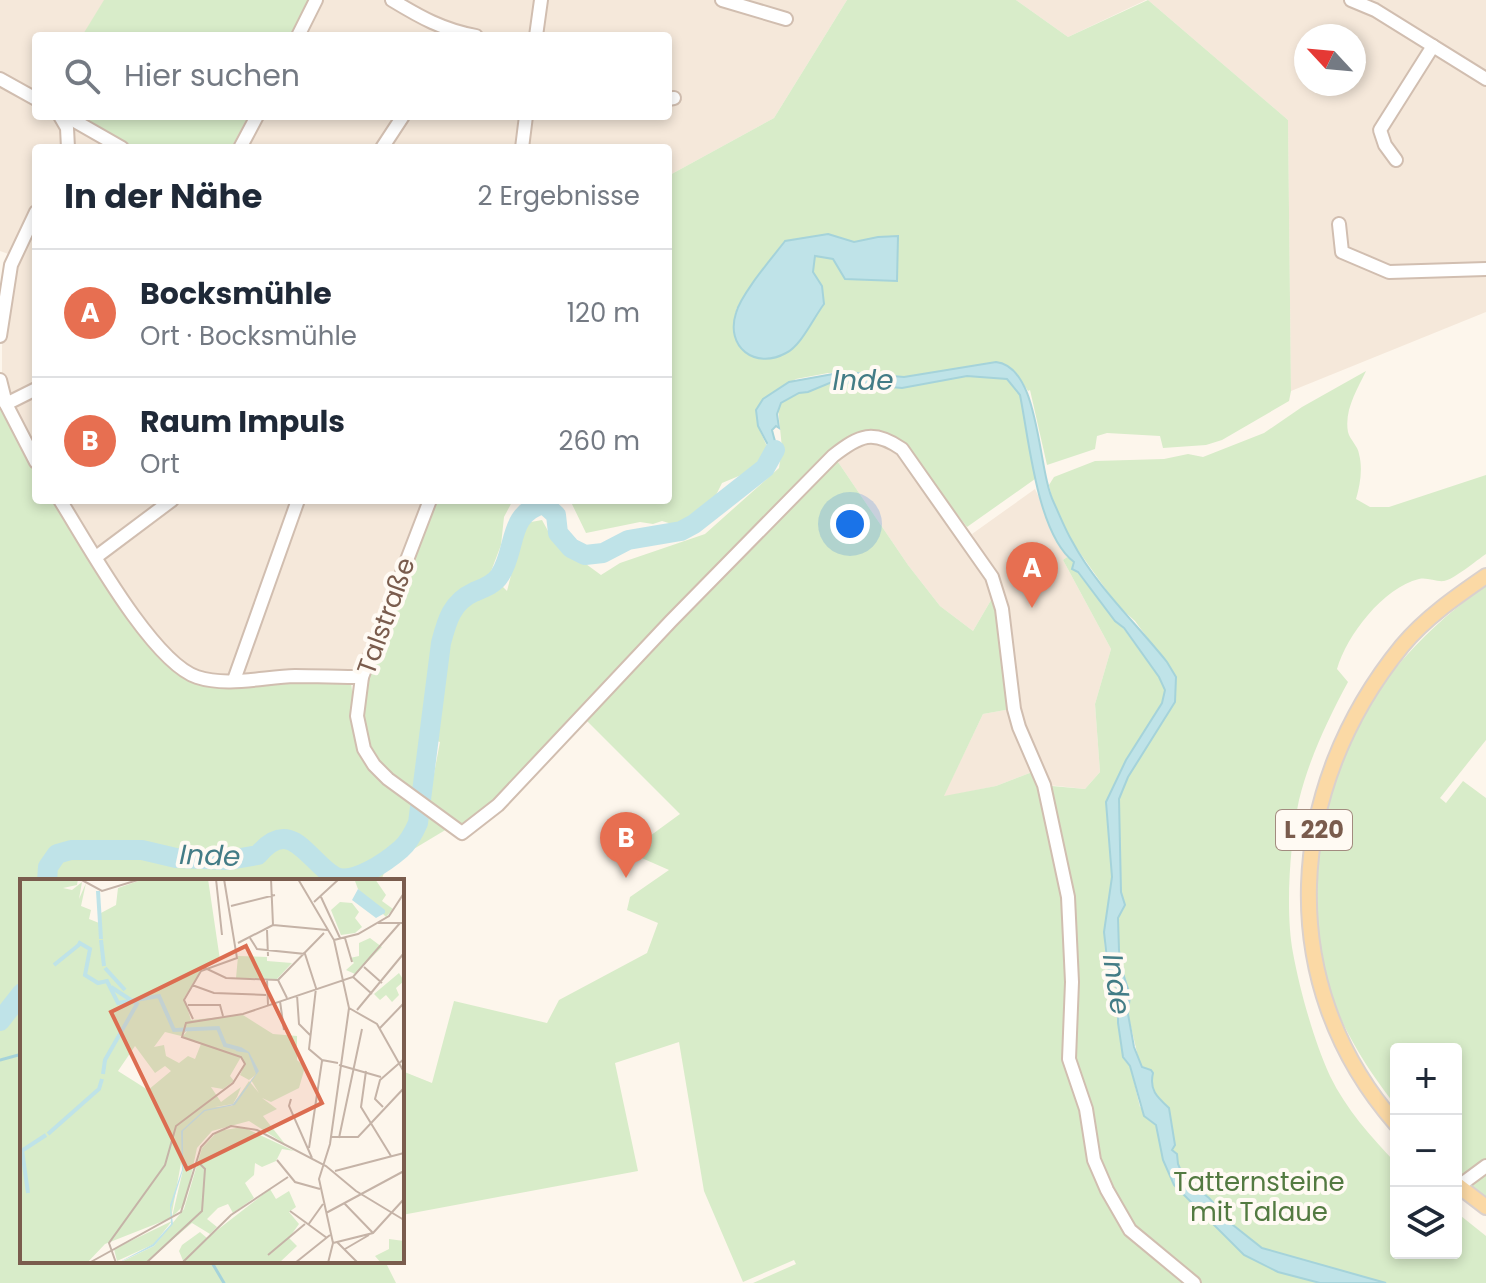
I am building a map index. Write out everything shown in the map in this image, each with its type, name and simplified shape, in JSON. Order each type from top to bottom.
[{"type":"main road","name":"L 220","points":[[1390,1116],[1368,1088],[1339,1038],[1323,999],[1313,955],[1309,911],[1314,831],[1323,789],[1342,739],[1367,693],[1404,644],[1451,600],[1486,576]]},
{"type":"main road","points":[[1460,1187],[1486,1207]]},
{"type":"street","points":[[300,32],[316,0]]},
{"type":"street","points":[[392,0],[446,32]]},
{"type":"street","points":[[537,32],[541,0]]},
{"type":"street","points":[[722,0],[786,19]]},
{"type":"street","points":[[1351,0],[1375,10],[1486,79]]},
{"type":"street","points":[[1396,160],[1385,145],[1380,130],[1433,46]]},
{"type":"street","points":[[0,79],[32,97]]},
{"type":"street","points":[[64,120],[68,144]]},
{"type":"street","points":[[70,120],[115,144]]},
{"type":"street","points":[[242,144],[255,120]]},
{"type":"street","points":[[385,144],[400,120]]},
{"type":"street","points":[[522,144],[526,120]]},
{"type":"street","points":[[0,336],[11,265],[32,220]]},
{"type":"street","points":[[1339,224],[1342,252],[1389,272],[1486,269]]},
{"type":"street","points":[[0,380],[6,404],[32,454]]},
{"type":"street","points":[[6,404],[32,391]]},
{"type":"street","name":"Talstraße","points":[[428,504],[362,677],[357,716],[364,749],[374,765],[406,793],[462,833],[498,805],[671,621],[833,456],[853,441],[871,435],[887,439],[902,449],[992,577],[1002,609],[1014,709],[1044,785],[1068,897],[1072,982],[1069,1059],[1086,1109],[1094,1160],[1130,1230],[1194,1283]]},
{"type":"street","points":[[63,504],[141,627],[171,662],[198,677],[234,680],[295,676],[362,677]]},
{"type":"street","points":[[96,557],[167,504]]},
{"type":"street","points":[[234,680],[297,504]]},
{"type":"street","points":[[1462,1182],[1486,1166]]},
{"type":"shaded area","points":[[0,0],[847,0],[774,118],[672,174],[672,144],[32,144],[32,443],[21,424],[2,373],[2,346],[11,280],[20,258],[0,251]]},
{"type":"shaded area","points":[[1016,0],[1146,0],[1068,37]]},
{"type":"shaded area","points":[[1148,0],[1486,0],[1486,312],[1291,391],[1288,120]]},
{"type":"shaded area","points":[[871,440],[900,451],[989,578],[994,595],[973,631],[940,606],[908,565],[836,459],[855,444]]},
{"type":"shaded area","points":[[1035,489],[1067,557],[1063,560],[1111,649],[1095,704],[1100,772],[1085,789],[1048,785],[1022,726],[994,576],[972,534]]},
{"type":"shaded area","points":[[69,504],[422,504],[357,668],[351,672],[295,671],[215,677],[186,668],[146,626]]},
{"type":"shaded area","points":[[1011,709],[1035,771],[996,786],[943,797],[983,714]]},
{"type":"green space","points":[[104,0],[310,0],[292,32],[84,32]]},
{"type":"green space","points":[[847,0],[1016,0],[1068,37],[1148,0],[1288,120],[1289,401],[1222,440],[1206,445],[1163,448],[1160,436],[1107,433],[1097,436],[1095,449],[1047,465],[1030,390],[1017,374],[996,362],[904,377],[856,372],[796,379],[763,399],[758,426],[768,449],[765,461],[758,468],[722,483],[716,495],[684,520],[672,524],[640,522],[586,533],[572,504],[672,504],[672,174],[774,118]],"holes":[[[827,234],[854,242],[878,237],[897,281],[815,256],[813,272],[822,286],[800,341],[736,309]]]},
{"type":"green space","points":[[87,120],[246,120],[233,144],[129,144]]},
{"type":"green space","name":"Tatternsteine mit Talaue","points":[[1366,371],[1352,400],[1347,424],[1361,465],[1356,499],[1370,507],[1389,507],[1486,475],[1486,554],[1448,580],[1419,579],[1392,592],[1368,615],[1342,656],[1337,669],[1348,682],[1320,740],[1299,800],[1293,836],[1289,917],[1296,968],[1308,1016],[1330,1076],[1360,1122],[1390,1157],[1390,1259],[1462,1259],[1462,1217],[1486,1236],[1486,1283],[753,1283],[796,1264],[794,1260],[743,1282],[704,1191],[679,1042],[615,1063],[638,1171],[404,1215],[404,1072],[432,1083],[454,1001],[547,1023],[559,1000],[647,953],[658,923],[627,910],[630,897],[669,870],[628,852],[680,814],[586,720],[836,459],[908,565],[940,606],[973,631],[994,595],[1011,709],[983,714],[944,796],[996,786],[1035,771],[1041,785],[1085,789],[1100,772],[1095,704],[1111,649],[1063,560],[1067,557],[1074,562],[1072,569],[1123,628],[1159,677],[1165,690],[1162,703],[1126,760],[1106,802],[1112,877],[1104,932],[1108,968],[1118,990],[1118,1023],[1125,1061],[1130,1066],[1140,1107],[1169,1120],[1169,1108],[1153,1089],[1153,1073],[1143,1069],[1139,1061],[1128,1014],[1130,995],[1121,967],[1117,928],[1125,905],[1121,892],[1118,807],[1128,777],[1175,702],[1176,677],[1135,621],[1117,605],[1070,539],[1053,502],[1049,485],[1054,477],[1095,461],[1164,459],[1188,454],[1203,457],[1264,433],[1302,407]]},
{"type":"green space","points":[[967,376],[1007,379],[1020,395],[1035,479],[967,527],[904,445],[852,438],[487,809],[464,827],[429,800],[440,742],[427,738],[414,794],[376,763],[362,730],[363,692],[434,504],[511,504],[504,517],[501,545],[490,574],[507,591],[523,528],[531,522],[542,520],[553,540],[601,575],[620,563],[705,534],[779,468],[782,448],[780,403],[799,392],[808,392],[832,382],[902,388]]},
{"type":"green space","points":[[0,409],[32,464],[32,504],[57,504],[138,628],[168,665],[198,681],[351,683],[360,748],[447,829],[387,865],[382,879],[20,879],[20,1263],[386,1263],[396,1283],[0,1283]]},
{"type":"green space","points":[[1486,586],[1486,740],[1440,798],[1446,803],[1463,781],[1486,798],[1486,1198],[1462,1179],[1462,1043],[1390,1043],[1390,1098],[1359,1054],[1334,1002],[1318,929],[1319,852],[1325,815],[1347,745],[1372,700],[1406,656]]},
{"type":"water","points":[[828,234],[854,242],[898,236],[897,281],[845,279],[833,259],[815,256],[813,272],[822,286],[824,304],[802,338],[792,349],[774,358],[754,357],[745,352],[735,336],[734,325],[739,305],[750,286],[785,241]]},
{"type":"water","points":[[996,362],[1011,368],[1030,400],[1048,488],[1072,541],[1092,573],[1167,662],[1176,677],[1175,702],[1128,777],[1119,799],[1121,892],[1125,905],[1118,918],[1119,950],[1130,995],[1128,1014],[1134,1047],[1142,1067],[1153,1073],[1155,1093],[1169,1108],[1175,1145],[1172,1150],[1177,1154],[1184,1178],[1262,1248],[1386,1283],[1320,1283],[1278,1272],[1244,1255],[1174,1185],[1163,1160],[1156,1125],[1144,1116],[1130,1066],[1123,1057],[1118,1023],[1118,991],[1108,968],[1104,932],[1112,877],[1106,802],[1126,760],[1162,703],[1165,690],[1124,628],[1115,621],[1078,572],[1072,569],[1074,562],[1061,549],[1051,530],[1036,484],[1020,395],[1007,379],[967,376],[902,388],[832,382],[781,403],[777,414],[779,428],[776,426],[772,430],[777,461],[764,478],[758,468],[767,457],[768,445],[758,426],[756,410],[763,399],[789,382],[844,372],[904,377]]},
{"type":"waterway","name":"Inde","points":[[544,504],[556,515],[558,533],[571,548],[585,555],[603,553],[628,540],[681,531],[694,524],[765,468],[775,450]]},
{"type":"waterway","name":"Inde","points":[[47,879],[48,867],[57,854],[71,850],[142,850],[176,858],[229,860],[258,855],[280,839],[290,840],[334,876],[342,878],[360,875],[395,854],[411,837],[418,823],[441,643],[448,619],[460,601],[498,578],[518,524],[524,515],[544,504]]},
{"type":"waterway","name":"Inde","points":[[0,1021],[20,996]]},
{"type":"waterway","points":[[0,1060],[20,1055]]},
{"type":"waterway","points":[[212,1263],[224,1283]]},
{"type":"place","name":"Bocksmühle","points":[[1032,608]]},
{"type":"place","name":"Raum Impuls","points":[[626,878]]}]
